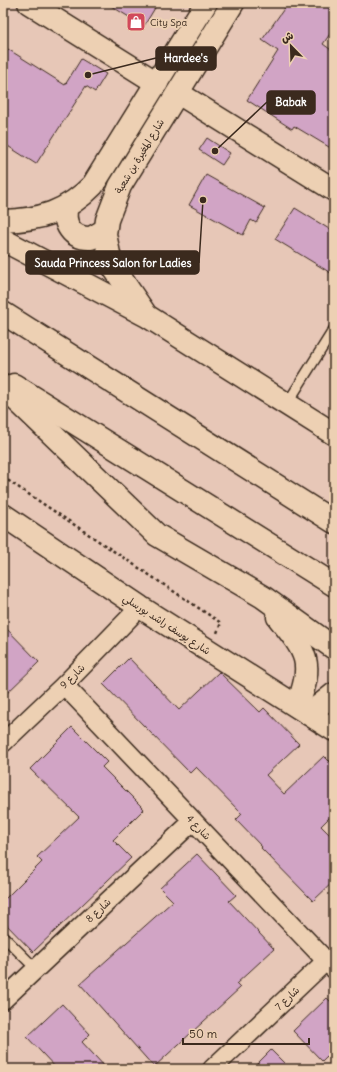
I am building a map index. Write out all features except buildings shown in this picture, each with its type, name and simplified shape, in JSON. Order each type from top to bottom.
[{"type":"main road","points":[[29,3],[157,83]]},
{"type":"main road","points":[[3,221],[40,217],[67,206],[80,198],[93,185],[206,3]]},
{"type":"main road","name":"شارع المغيرة بن شعبة","points":[[147,316],[111,264],[105,230],[112,203],[120,186],[233,3]]},
{"type":"main road","points":[[178,93],[334,190]]},
{"type":"main road","points":[[67,206],[66,222],[68,227],[76,235],[91,238],[105,230]]},
{"type":"main road","points":[[3,240],[147,316],[334,434]]},
{"type":"main road","points":[[3,313],[334,522]]},
{"type":"main road","points":[[3,378],[334,585]]},
{"type":"main road","points":[[3,387],[157,535],[263,597],[334,648]]},
{"type":"main road","name":"شارع يوسف راشد بورسلي","points":[[3,515],[140,607],[334,730]]},
{"type":"main road","points":[[263,597],[304,652],[308,669],[303,710]]},
{"type":"main road","points":[[303,710],[334,694]]},
{"type":"street","name":"شارع 9","points":[[3,743],[64,685],[140,607]]},
{"type":"street","name":"شارع 4","points":[[64,685],[330,965]]},
{"type":"street","name":"شارع 8","points":[[3,1000],[193,820]]},
{"type":"street","name":"شارع 7","points":[[212,1069],[330,965]]},
{"type":"lane","points":[[287,404],[334,329]]},
{"type":"lane","points":[[3,936],[36,969]]},
{"type":"path","points":[[3,477],[222,623],[208,650]]},
{"type":"place","name":"City Spa","points":[[136,22]]},
{"type":"place","name":"Hardee's","points":[[88,75]]},
{"type":"place","name":"Babak","points":[[215,151]]},
{"type":"place","name":"Sauda Princess Salon for Ladies","points":[[203,200]]}]
